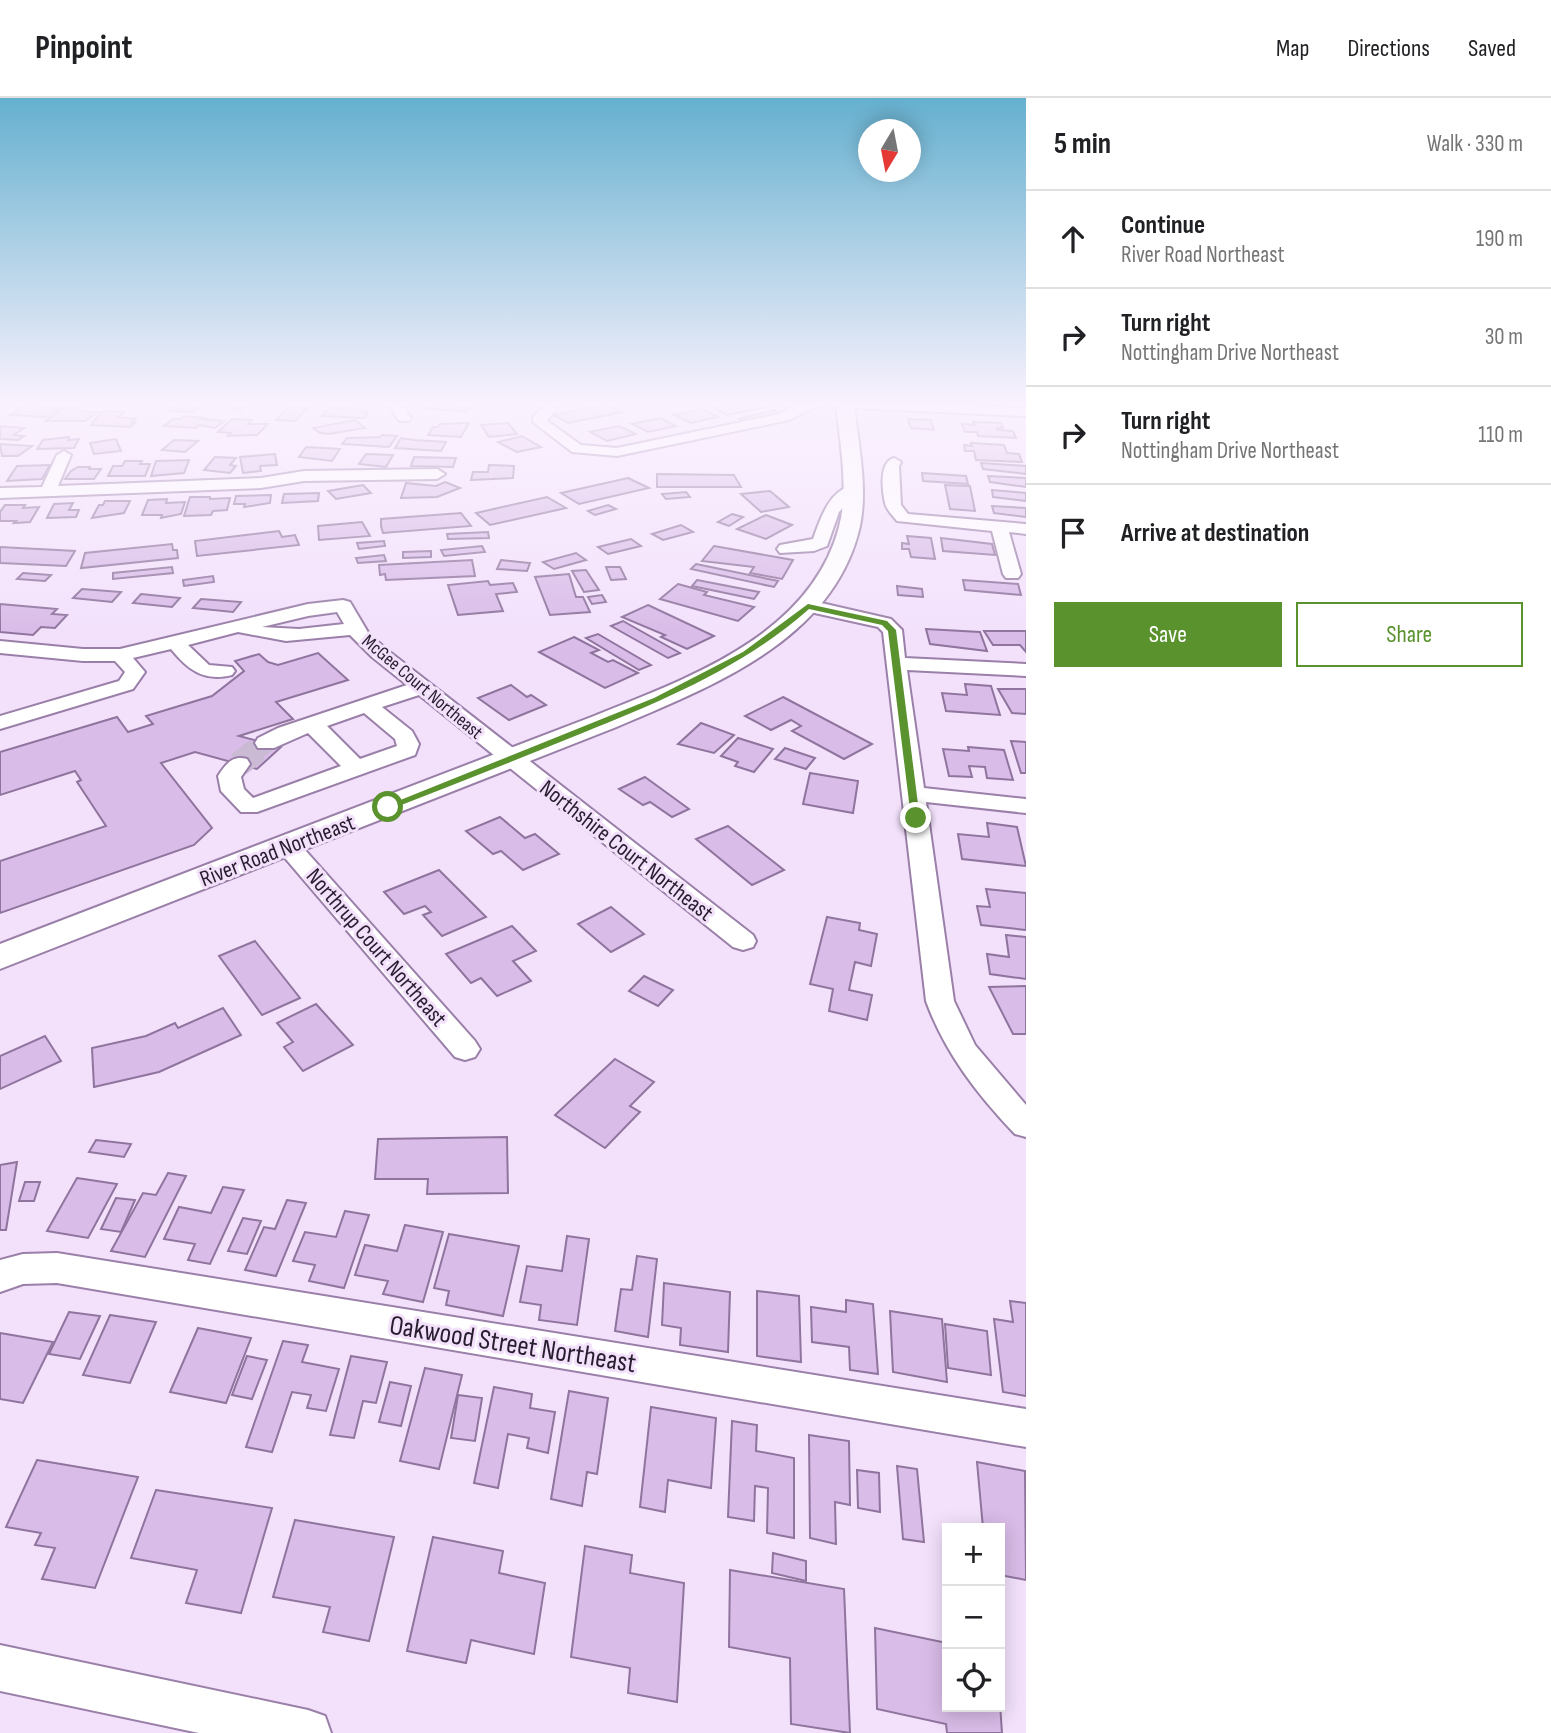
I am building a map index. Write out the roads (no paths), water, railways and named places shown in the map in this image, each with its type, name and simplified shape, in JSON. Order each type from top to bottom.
[{"type":"main road","name":"River Road Northeast","points":[[0,957],[512,759],[657,700],[704,677],[778,633],[808,606],[831,574],[849,527],[849,480]]},
{"type":"street","points":[[48,491],[53,480]]},
{"type":"street","points":[[0,493],[278,480]]},
{"type":"street","points":[[892,480],[893,505],[904,518],[1026,529]]},
{"type":"street","points":[[831,574],[814,559],[786,549],[814,546],[821,542],[831,511],[850,491]]},
{"type":"street","points":[[999,527],[1012,574]]},
{"type":"street","name":"McGee Court Northeast","points":[[239,626],[308,610],[344,606],[355,628],[370,645],[512,759]]},
{"type":"street","points":[[808,606],[890,626],[940,1001],[948,1026],[969,1060],[991,1089],[1026,1125]]},
{"type":"street","points":[[0,647],[83,655],[120,654],[239,626],[279,636],[310,636],[355,628]]},
{"type":"street","points":[[175,641],[204,673],[225,671]]},
{"type":"street","points":[[0,723],[126,684],[135,673],[120,654]]},
{"type":"street","points":[[896,663],[1026,670]]},
{"type":"street","points":[[266,743],[312,724],[421,687]]},
{"type":"street","points":[[239,764],[229,776],[233,791],[249,807],[401,753],[408,744],[404,736],[367,705]]},
{"type":"street","points":[[312,724],[357,769]]},
{"type":"street","name":"Northshire Court Northeast","points":[[512,759],[743,941]]},
{"type":"street","points":[[913,793],[1026,806]]},
{"type":"street","name":"Northrup Court Northeast","points":[[288,846],[465,1049]]},
{"type":"street","name":"Oakwood Street Northeast","points":[[0,1276],[23,1269],[57,1268],[1026,1428]]},
{"type":"street","points":[[0,1668],[308,1733]]},
{"type":"tunnel","points":[[255,752],[266,743]]},
{"type":"tunnel","points":[[239,764],[257,750]]}]
